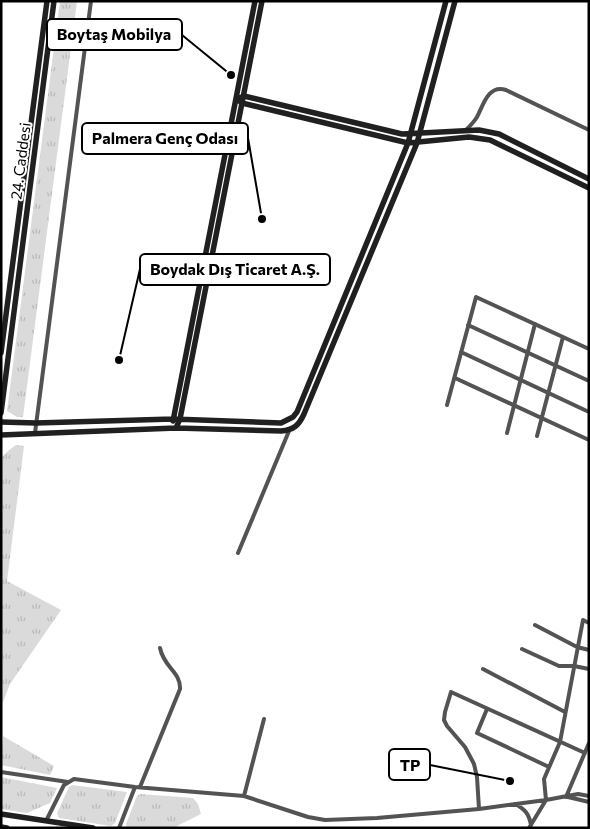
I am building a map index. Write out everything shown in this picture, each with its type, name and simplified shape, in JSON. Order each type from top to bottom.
[{"type":"street","name":"24. Caddesi","points":[[1,353],[47,1]]},
{"type":"street","name":"24. Caddesi","points":[[1,413],[54,1]]},
{"type":"street","points":[[35,433],[92,1]]},
{"type":"street","points":[[176,428],[180,420],[240,101],[255,1]]},
{"type":"street","points":[[176,428],[173,419],[240,101],[244,96],[262,1]]},
{"type":"street","points":[[1,422],[36,423],[173,419],[281,423],[293,417],[297,412],[408,143],[446,1]]},
{"type":"street","points":[[1,435],[176,428],[290,430],[297,426],[417,143],[455,1]]},
{"type":"street","points":[[466,130],[475,120],[486,98],[493,90],[499,88],[589,130]]},
{"type":"street","points":[[244,96],[402,134],[484,130],[499,134],[589,179]]},
{"type":"street","points":[[240,101],[408,143],[469,137],[490,140],[589,188]]},
{"type":"street","points":[[448,406],[476,297],[589,349]]},
{"type":"street","points":[[507,433],[535,324]]},
{"type":"street","points":[[468,325],[589,381]]},
{"type":"street","points":[[537,436],[563,337]]},
{"type":"street","points":[[461,352],[589,412]]},
{"type":"street","points":[[455,378],[589,440]]},
{"type":"street","points":[[238,553],[290,430]]},
{"type":"street","points":[[530,826],[546,800],[544,780],[560,742],[583,620],[589,623]]},
{"type":"street","points":[[535,625],[577,647],[589,650]]},
{"type":"street","points":[[140,788],[180,689],[178,677],[166,664],[160,648]]},
{"type":"street","points":[[522,649],[559,666],[589,669]]},
{"type":"street","points":[[483,668],[565,712]]},
{"type":"street","points":[[479,809],[477,777],[474,764],[465,747],[447,726],[444,715],[451,692],[585,753]]},
{"type":"street","points":[[487,709],[477,732],[549,767]]},
{"type":"street","points":[[244,796],[264,719]]},
{"type":"street","points":[[566,797],[589,744]]},
{"type":"street","points":[[1,772],[68,782],[76,779],[140,788],[244,796],[308,817],[325,820],[370,819],[479,809],[578,794],[589,796]]},
{"type":"street","points":[[46,822],[54,803],[68,782]]},
{"type":"street","points":[[119,828],[135,787]]},
{"type":"street","points":[[566,797],[589,802]]},
{"type":"street","points":[[515,804],[527,811],[530,826]]},
{"type":"street","points":[[1,814],[93,828]]},
{"type":"street","points":[[1,827],[7,828]]},
{"type":"green space","points":[[60,1],[77,1],[23,417],[17,417],[7,411]]},
{"type":"green space","points":[[16,445],[24,446],[7,581],[61,610],[10,684],[1,707],[1,458]]},
{"type":"green space","points":[[3,736],[54,766],[50,775],[1,765]]},
{"type":"green space","points":[[1,777],[57,788],[50,803],[27,813],[1,809]]},
{"type":"green space","points":[[72,785],[127,792],[115,823],[111,826],[59,818],[57,813],[69,787]]},
{"type":"green space","points":[[140,794],[193,798],[198,804],[201,814],[173,828],[127,828],[126,824],[137,796]]},
{"type":"place","name":"Boytaş Mobilya","points":[[231,75]]},
{"type":"place","name":"Palmera Genç Odası","points":[[262,219]]},
{"type":"place","name":"Boydak Dış Ticaret A.Ş.","points":[[119,360]]},
{"type":"place","name":"TP","points":[[510,781]]}]
